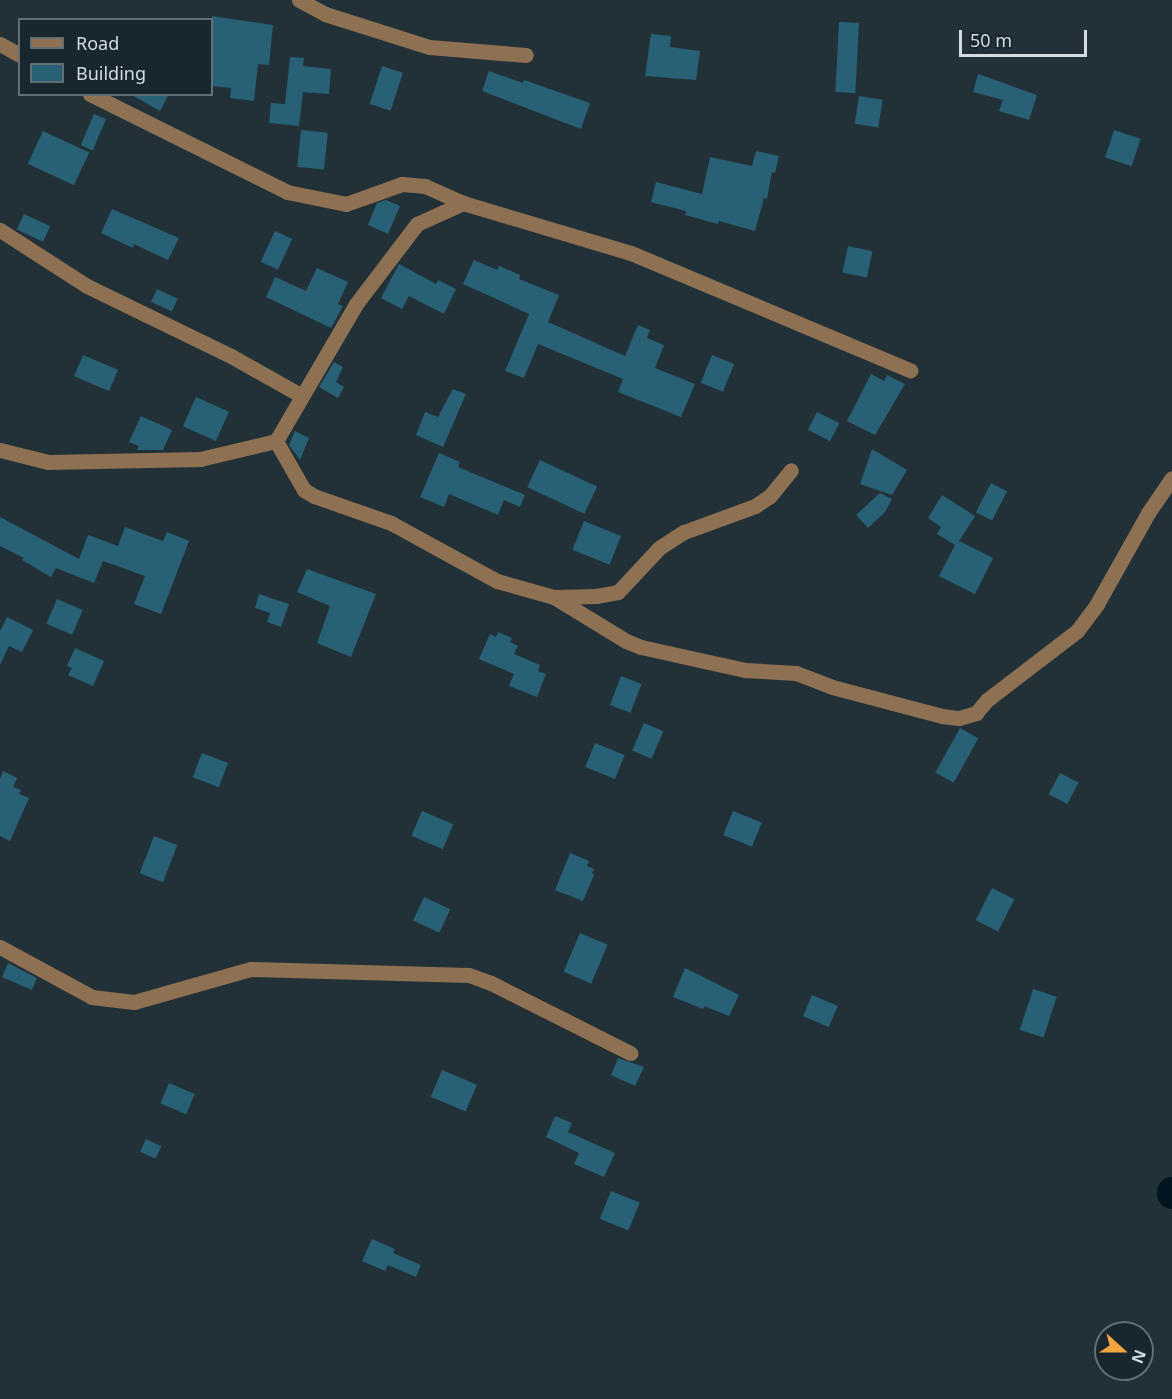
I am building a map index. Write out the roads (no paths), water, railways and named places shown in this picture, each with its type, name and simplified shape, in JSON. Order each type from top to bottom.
[{"type":"street","points":[[299,0],[325,15],[429,47],[526,55]]},
{"type":"street","points":[[0,44],[18,54]]},
{"type":"street","points":[[94,96],[287,192],[346,204],[402,184],[425,186],[463,203],[631,253],[910,370]]},
{"type":"street","points":[[0,450],[48,462],[200,459],[276,441],[356,304],[417,224],[463,203]]},
{"type":"street","points":[[0,230],[87,286],[231,356],[302,396]]},
{"type":"street","points":[[276,441],[304,490],[314,496],[391,523],[497,581],[554,597],[626,641],[641,647],[745,670],[796,673],[843,690],[942,716],[960,718],[976,712],[987,700],[1077,631],[1097,604],[1148,513],[1172,478]]},
{"type":"street","points":[[554,597],[596,596],[618,592],[659,548],[684,532],[755,506],[770,496],[791,470]]},
{"type":"street","points":[[0,947],[92,997],[134,1002],[251,969],[469,975],[491,983],[630,1053]]}]
